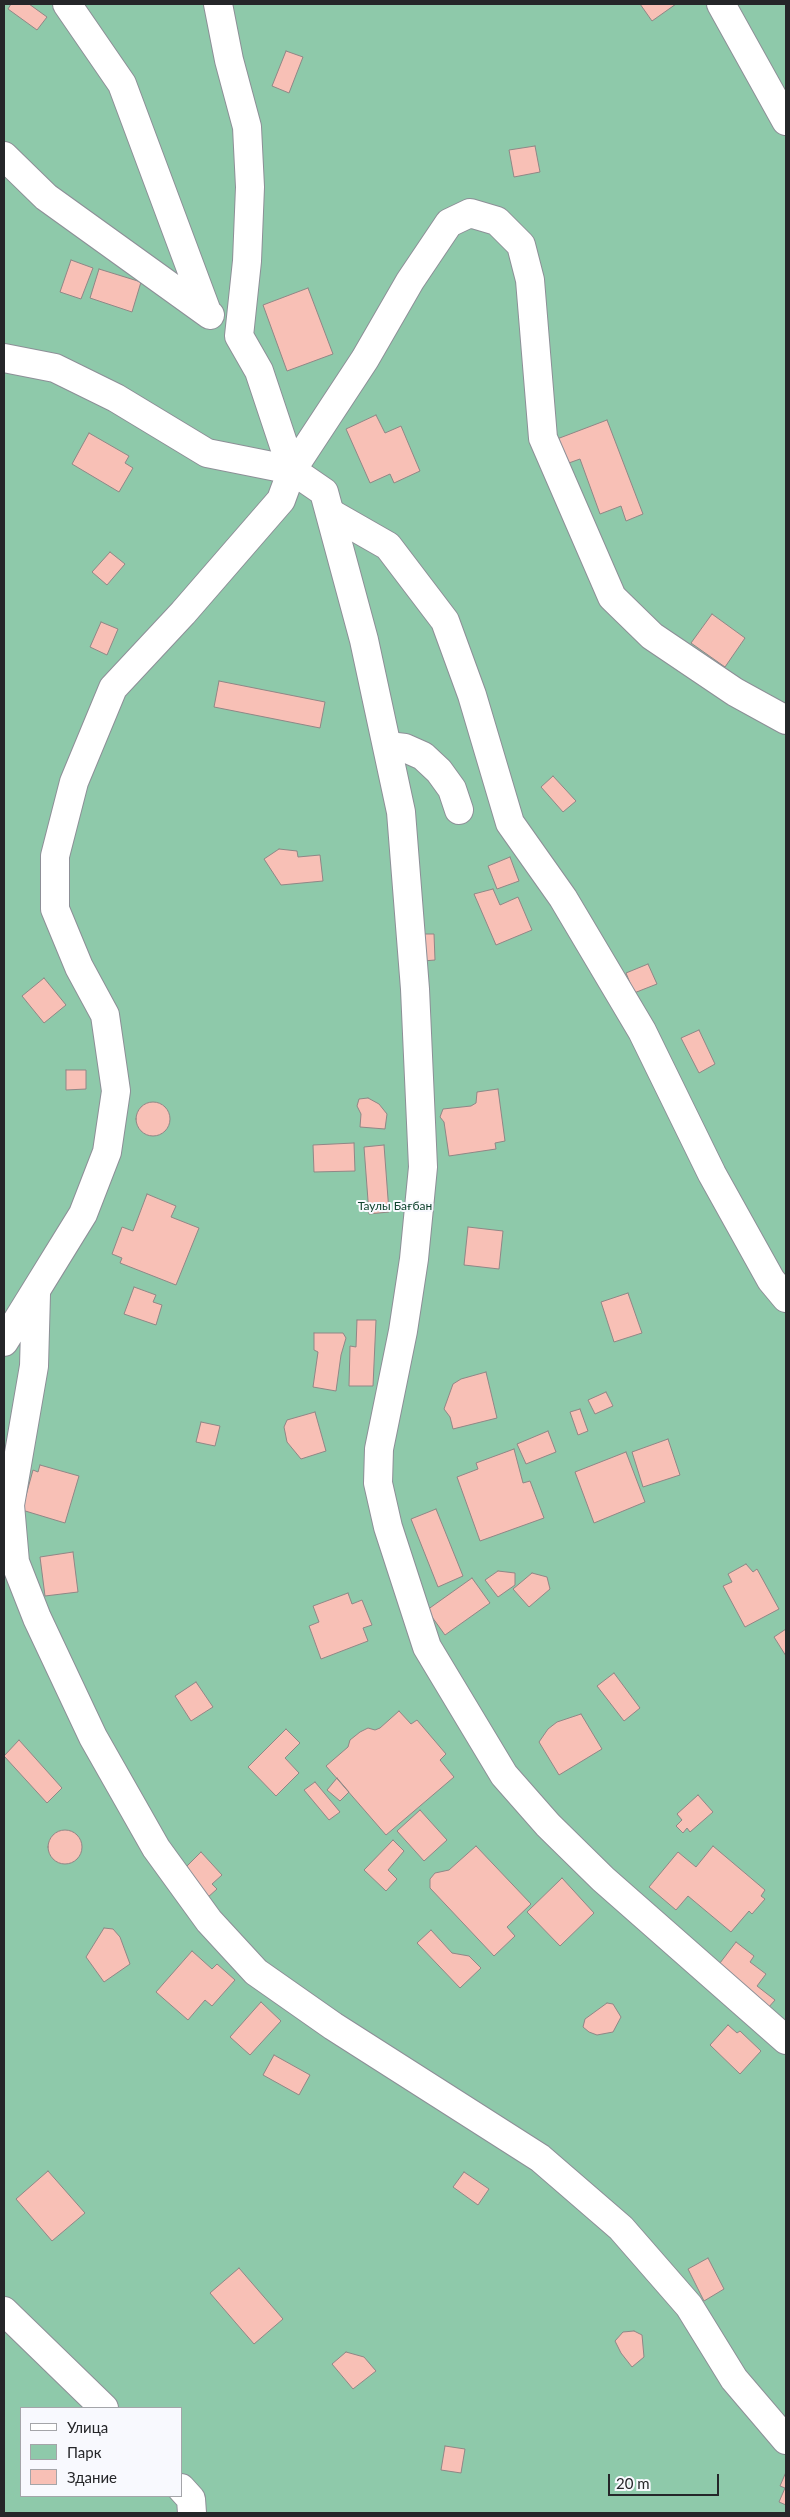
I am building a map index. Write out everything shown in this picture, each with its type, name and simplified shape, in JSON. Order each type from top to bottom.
[{"type":"street","points":[[67,4],[122,84],[207,312]]},
{"type":"street","points":[[218,4],[229,60],[247,127],[249,206],[239,336]]},
{"type":"street","points":[[721,4],[786,121]]},
{"type":"street","points":[[4,156],[46,197],[239,336],[259,371],[292,470]]},
{"type":"street","points":[[4,1342],[36,1294],[83,1214],[108,1152],[116,1091],[105,1015],[79,967],[54,910],[55,856],[74,782],[113,688],[183,613],[282,500],[292,470],[365,360],[410,280],[449,223],[470,213],[497,221],[521,245],[530,280],[543,438],[612,598],[652,636],[735,692],[786,720]]},
{"type":"street","points":[[4,358],[55,368],[116,398],[207,453],[292,470],[324,492],[332,514],[364,640],[401,812],[415,989],[423,1167],[414,1259],[403,1331],[379,1449],[378,1483],[391,1536],[427,1647],[504,1775],[548,1825],[603,1879],[786,2040]]},
{"type":"street","points":[[332,514],[388,546],[445,621],[472,695],[510,823],[563,898],[642,1031],[712,1174],[771,1280],[786,1298]]},
{"type":"street","points":[[388,746],[405,748],[422,756],[439,771],[452,789],[459,810]]},
{"type":"street","points":[[36,1294],[34,1366],[10,1505],[16,1562],[37,1618],[93,1737],[156,1848],[209,1921],[256,1972],[333,2026],[540,2158],[621,2228],[689,2306],[734,2380],[786,2440]]},
{"type":"street","points":[[4,2311],[103,2407]]},
{"type":"street","points":[[182,2489],[191,2499],[192,2513]]},
{"type":"green space","name":"Таулы Бағбан","points":[[4,4],[786,4],[786,2513],[4,2513]]},
{"type":"building","points":[[11,4],[29,4],[47,17],[37,30],[8,9]]},
{"type":"building","points":[[640,4],[676,4],[652,21]]},
{"type":"building","points":[[286,51],[303,57],[289,93],[272,86]]},
{"type":"building","points":[[535,146],[540,172],[514,177],[509,150]]},
{"type":"building","points":[[71,260],[93,268],[81,299],[60,292]]},
{"type":"building","points":[[99,269],[141,282],[132,312],[90,298]]},
{"type":"building","points":[[308,288],[333,354],[287,371],[263,305]]},
{"type":"building","points":[[376,415],[385,433],[401,426],[420,471],[394,483],[390,474],[370,483],[346,429]]},
{"type":"building","points":[[607,420],[643,514],[626,521],[621,506],[600,514],[580,459],[566,464],[557,439]]},
{"type":"building","points":[[89,433],[129,456],[125,463],[133,468],[119,492],[72,464]]},
{"type":"building","points":[[110,552],[125,564],[107,585],[92,572]]},
{"type":"building","points":[[712,614],[745,638],[725,667],[691,643]]},
{"type":"building","points":[[101,622],[118,629],[107,655],[90,647]]},
{"type":"building","points":[[219,681],[325,702],[320,728],[214,707]]},
{"type":"building","points":[[553,776],[576,801],[563,812],[541,787]]},
{"type":"building","points":[[279,849],[297,851],[298,857],[320,855],[323,881],[281,885],[264,859]]},
{"type":"building","points":[[510,857],[519,881],[497,889],[488,866]]},
{"type":"building","points":[[493,889],[500,905],[518,897],[532,930],[496,945],[474,894]]},
{"type":"building","points":[[422,934],[434,934],[435,960],[423,961]]},
{"type":"building","points":[[648,964],[657,984],[634,993],[626,973]]},
{"type":"building","points":[[44,978],[66,1005],[44,1023],[22,996]]},
{"type":"building","points":[[699,1030],[715,1064],[699,1073],[681,1038]]},
{"type":"building","points":[[66,1070],[86,1070],[86,1089],[66,1090]]},
{"type":"building","points":[[498,1089],[505,1141],[495,1143],[496,1149],[449,1156],[444,1122],[440,1117],[443,1109],[471,1106],[476,1103],[477,1092]]},
{"type":"building","points":[[368,1098],[379,1104],[387,1114],[385,1129],[360,1127],[361,1114],[357,1106],[359,1099]]},
{"type":"building","points":[[153,1102],[165,1107],[170,1119],[165,1131],[153,1136],[141,1131],[136,1119],[141,1107]]},
{"type":"building","points":[[354,1143],[355,1171],[314,1172],[313,1145]]},
{"type":"building","points":[[384,1145],[389,1212],[369,1214],[364,1147]]},
{"type":"building","points":[[147,1194],[176,1206],[171,1217],[199,1228],[176,1285],[120,1263],[122,1258],[112,1254],[122,1227],[133,1231]]},
{"type":"building","points":[[468,1227],[503,1231],[499,1269],[464,1265]]},
{"type":"building","points":[[134,1287],[156,1295],[153,1302],[162,1305],[156,1325],[124,1314]]},
{"type":"building","points":[[628,1293],[642,1333],[614,1342],[601,1302]]},
{"type":"building","points":[[357,1320],[376,1320],[373,1386],[349,1386],[350,1346],[356,1347]]},
{"type":"building","points":[[314,1333],[343,1333],[346,1338],[341,1355],[336,1391],[313,1387],[318,1352],[314,1350]]},
{"type":"building","points":[[486,1372],[497,1418],[453,1429],[450,1417],[444,1409],[453,1384],[461,1379]]},
{"type":"building","points":[[606,1392],[613,1406],[595,1414],[588,1400]]},
{"type":"building","points":[[580,1409],[588,1431],[578,1435],[570,1412]]},
{"type":"building","points":[[315,1412],[326,1451],[301,1459],[287,1442],[284,1427],[287,1420]]},
{"type":"building","points":[[201,1422],[220,1426],[215,1446],[196,1442]]},
{"type":"building","points":[[548,1431],[556,1452],[526,1464],[517,1444]]},
{"type":"building","points":[[668,1439],[680,1475],[643,1487],[632,1452]]},
{"type":"building","points":[[514,1449],[523,1483],[530,1481],[544,1518],[480,1541],[457,1477],[478,1469],[476,1463]]},
{"type":"building","points":[[626,1452],[645,1502],[594,1523],[575,1472]]},
{"type":"building","points":[[40,1465],[79,1476],[65,1523],[22,1510],[33,1470],[38,1472]]},
{"type":"building","points":[[436,1509],[463,1576],[438,1587],[411,1519]]},
{"type":"building","points":[[73,1552],[78,1592],[45,1596],[40,1557]]},
{"type":"building","points":[[746,1564],[753,1572],[757,1569],[779,1609],[745,1627],[723,1586],[732,1582],[728,1574]]},
{"type":"building","points":[[498,1571],[515,1573],[515,1585],[498,1597],[485,1580]]},
{"type":"building","points":[[532,1573],[547,1577],[550,1589],[529,1607],[513,1589]]},
{"type":"building","points":[[472,1578],[490,1603],[445,1635],[427,1610]]},
{"type":"building","points":[[348,1593],[352,1604],[362,1600],[372,1625],[363,1628],[368,1641],[321,1659],[309,1626],[319,1622],[313,1606]]},
{"type":"building","points":[[786,1629],[786,1656],[774,1637]]},
{"type":"building","points":[[614,1673],[640,1708],[624,1721],[597,1686]]},
{"type":"building","points":[[196,1682],[213,1707],[191,1721],[175,1696]]},
{"type":"building","points":[[399,1711],[411,1724],[417,1720],[446,1754],[440,1760],[454,1777],[386,1835],[326,1766],[348,1747],[350,1740],[360,1732],[368,1728],[375,1730],[380,1728]]},
{"type":"building","points":[[581,1714],[602,1749],[559,1775],[539,1742],[548,1729],[557,1722]]},
{"type":"building","points":[[286,1729],[300,1743],[285,1758],[299,1773],[276,1796],[248,1767]]},
{"type":"building","points":[[19,1740],[62,1788],[47,1803],[4,1756]]},
{"type":"building","points":[[337,1778],[349,1792],[340,1801],[327,1790]]},
{"type":"building","points":[[315,1782],[340,1812],[329,1820],[304,1790]]},
{"type":"building","points":[[698,1795],[713,1812],[690,1832],[687,1828],[683,1833],[676,1826],[682,1820],[677,1814]]},
{"type":"building","points":[[420,1810],[447,1840],[424,1861],[397,1831]]},
{"type":"building","points":[[65,1830],[72,1831],[77,1835],[81,1840],[81,1854],[77,1859],[72,1863],[65,1864],[58,1863],[53,1859],[49,1854],[48,1847],[49,1840],[53,1835],[58,1831]]},
{"type":"building","points":[[393,1840],[404,1851],[388,1870],[397,1879],[386,1891],[364,1870]]},
{"type":"building","points":[[476,1846],[531,1904],[507,1927],[515,1936],[494,1956],[430,1888],[430,1879],[435,1873],[449,1870]]},
{"type":"building","points":[[713,1846],[765,1890],[761,1896],[765,1899],[752,1914],[749,1911],[731,1932],[688,1896],[676,1910],[649,1887],[678,1852],[696,1867]]},
{"type":"building","points":[[201,1852],[222,1875],[212,1884],[217,1889],[207,1898],[181,1872]]},
{"type":"building","points":[[562,1878],[594,1913],[560,1946],[527,1912]]},
{"type":"building","points":[[104,1928],[113,1929],[120,1937],[130,1964],[104,1982],[86,1957]]},
{"type":"building","points":[[431,1930],[452,1953],[469,1956],[481,1968],[460,1988],[417,1943]]},
{"type":"building","points":[[736,1942],[754,1956],[750,1962],[766,1974],[757,1986],[775,2000],[768,2008],[720,1970],[723,1966],[720,1963]]},
{"type":"building","points":[[192,1951],[212,1969],[217,1964],[235,1980],[212,2006],[205,2000],[188,2020],[156,1992]]},
{"type":"building","points":[[261,2002],[281,2021],[250,2055],[230,2037]]},
{"type":"building","points":[[607,2003],[613,2004],[621,2017],[613,2032],[597,2035],[589,2032],[583,2027],[585,2019]]},
{"type":"building","points":[[728,2025],[737,2033],[740,2031],[761,2051],[740,2074],[710,2045]]},
{"type":"building","points":[[274,2055],[310,2075],[299,2095],[263,2075]]},
{"type":"building","points":[[48,2171],[85,2213],[52,2241],[16,2199]]},
{"type":"building","points":[[464,2172],[489,2189],[478,2205],[453,2187]]},
{"type":"building","points":[[708,2258],[724,2289],[704,2301],[688,2269]]},
{"type":"building","points":[[239,2268],[283,2319],[254,2344],[210,2293]]},
{"type":"building","points":[[634,2331],[642,2335],[644,2357],[632,2367],[621,2353],[615,2341],[623,2332]]},
{"type":"building","points":[[346,2352],[364,2357],[376,2371],[353,2389],[332,2364]]},
{"type":"building","points":[[445,2446],[465,2449],[461,2473],[441,2470]]},
{"type":"building","points":[[786,2472],[786,2505],[779,2502],[785,2488],[780,2486]]}]
